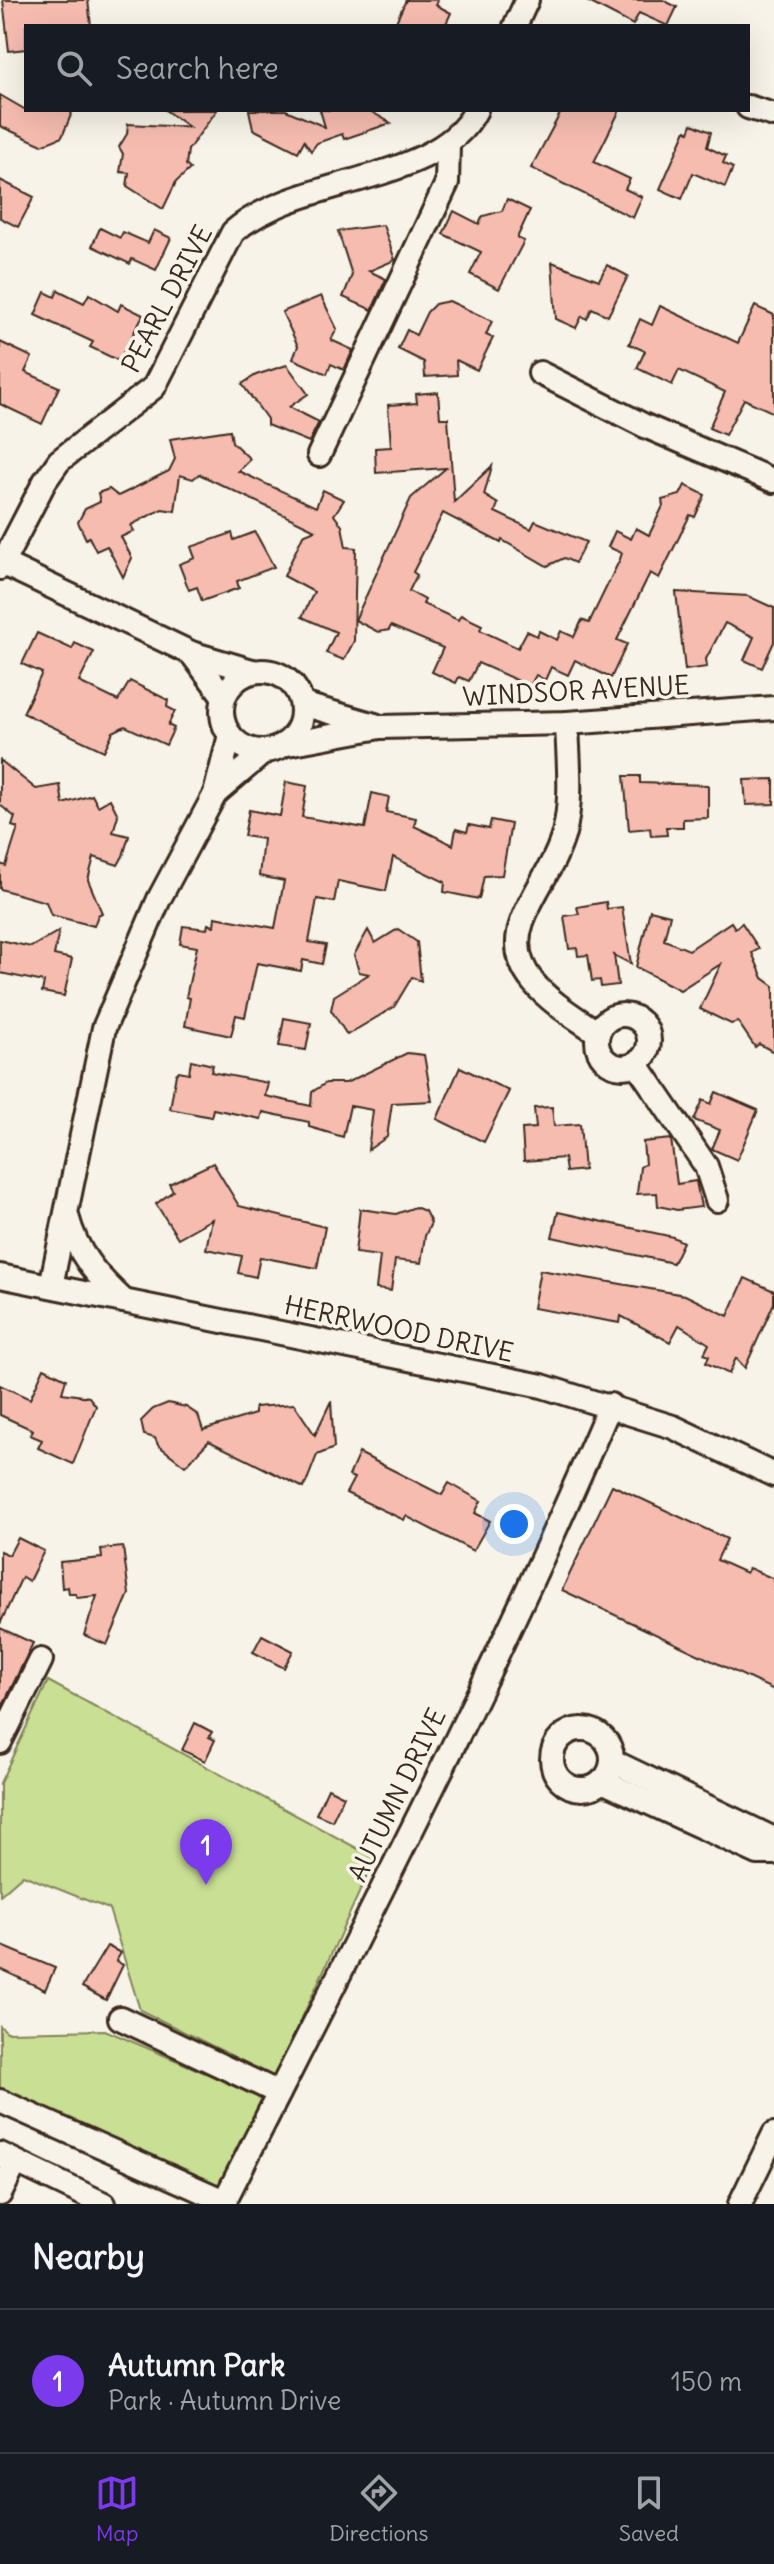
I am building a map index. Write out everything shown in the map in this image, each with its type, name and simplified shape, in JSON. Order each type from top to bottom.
[{"type":"street","points":[[516,24],[527,0]]},
{"type":"street","points":[[750,108],[774,115]]},
{"type":"street","name":"PEARL DRIVE","points":[[1,564],[59,461],[154,387],[233,232],[248,219],[284,201],[432,154],[463,131],[475,112]]},
{"type":"street","points":[[319,455],[447,183],[448,145]]},
{"type":"street","points":[[540,373],[645,426],[774,481]]},
{"type":"street","points":[[1,564],[191,653],[252,671],[278,673],[298,691],[302,704],[298,730],[215,794]]},
{"type":"street","points":[[191,653],[224,697]]},
{"type":"street","points":[[51,1286],[104,1028],[159,899],[215,794],[230,735],[221,710],[224,697],[230,685],[252,671]]},
{"type":"street","name":"WINDSOR AVENUE","points":[[302,704],[380,727]]},
{"type":"street","name":"WINDSOR AVENUE","points":[[274,748],[380,727],[567,723],[774,708]]},
{"type":"street","points":[[567,723],[569,809],[555,859],[521,924],[521,964],[528,979],[546,996],[598,1033]]},
{"type":"street","points":[[230,735],[252,750],[274,748]]},
{"type":"street","points":[[626,1015],[642,1023],[647,1031],[647,1049],[636,1063],[619,1067],[603,1058],[599,1051],[598,1033],[602,1025],[617,1016],[626,1015]]},
{"type":"street","points":[[636,1063],[706,1166],[717,1200]]},
{"type":"street","points":[[66,1215],[79,1252],[89,1267],[124,1301]]},
{"type":"street","name":"HERRWOOD DRIVE","points":[[0,1276],[542,1386],[673,1427],[774,1475]]},
{"type":"street","name":"AUTUMN DRIVE","points":[[223,2203],[362,1932],[560,1519],[610,1405]]},
{"type":"street","points":[[0,1742],[41,1660]]},
{"type":"street","points":[[774,1839],[607,1771],[758,1853],[774,1853]]},
{"type":"street","points":[[120,2018],[279,2093]]},
{"type":"street","points":[[0,2101],[223,2203]]},
{"type":"street","points":[[740,2204],[774,2134]]},
{"type":"street","points":[[0,2194],[8,2158],[104,2204]]},
{"type":"green space","points":[[48,1681],[375,1858],[275,2077],[140,2010],[109,1909],[23,1875],[0,1895],[0,1783]]},
{"type":"green space","points":[[0,2026],[7,2032],[105,2030],[264,2098],[224,2201],[0,2091]]},
{"type":"building","points":[[3,0],[88,0],[91,24],[24,24],[24,49],[9,51]]},
{"type":"building","points":[[406,0],[438,0],[436,5],[451,13],[446,24],[395,24]]},
{"type":"building","points":[[585,0],[663,0],[677,7],[669,24],[639,13],[631,24]]},
{"type":"building","points":[[0,95],[24,109],[24,112],[72,112],[62,137],[42,145],[0,126]]},
{"type":"building","points":[[168,112],[216,112],[188,150],[186,165],[190,169],[176,182],[163,209],[127,186],[129,173],[120,172],[123,154],[119,147],[127,134],[128,124],[189,127]]},
{"type":"building","points":[[249,112],[291,112],[325,127],[321,112],[372,112],[391,123],[344,139],[342,134],[317,143],[311,151],[304,141],[298,152],[253,129]]},
{"type":"building","points":[[561,112],[619,112],[594,162],[630,179],[625,189],[642,197],[633,218],[531,168]]},
{"type":"building","points":[[692,124],[711,132],[707,147],[726,156],[723,163],[733,168],[725,187],[693,173],[682,199],[660,189],[686,130],[689,132]]},
{"type":"building","points":[[0,180],[34,197],[18,227],[0,218]]},
{"type":"building","points":[[507,199],[530,210],[517,238],[524,241],[499,289],[470,274],[481,252],[443,234],[454,211],[479,224],[483,216],[502,211]]},
{"type":"building","points":[[383,225],[395,260],[369,271],[386,279],[372,310],[343,297],[352,275],[338,231]]},
{"type":"building","points":[[100,228],[120,238],[123,232],[148,243],[154,230],[171,238],[156,270],[132,259],[130,264],[92,246]]},
{"type":"building","points":[[552,262],[599,280],[607,265],[628,276],[608,316],[592,308],[587,319],[582,316],[576,328],[556,319]]},
{"type":"building","points":[[58,290],[84,303],[89,294],[118,311],[121,304],[143,315],[119,361],[90,347],[93,342],[35,315],[45,292],[55,297]]},
{"type":"building","points":[[321,296],[337,329],[331,340],[353,350],[344,370],[331,364],[327,374],[293,359],[298,346],[282,312]]},
{"type":"building","points":[[449,301],[492,321],[486,335],[493,338],[477,370],[456,360],[457,375],[425,377],[424,362],[398,349],[407,330],[416,335],[427,312],[435,304]]},
{"type":"building","points":[[660,306],[738,343],[755,306],[774,315],[774,413],[744,399],[725,435],[709,428],[725,392],[679,370],[672,385],[637,368],[645,351],[629,344],[640,319],[652,325]]},
{"type":"building","points":[[0,342],[32,357],[25,372],[59,387],[42,424],[0,404]]},
{"type":"building","points":[[287,365],[308,394],[289,407],[319,422],[309,442],[267,425],[267,419],[242,384],[256,375]]},
{"type":"building","points":[[438,392],[440,418],[448,418],[454,502],[492,466],[484,495],[498,504],[495,512],[531,529],[535,521],[586,542],[575,563],[564,558],[547,566],[502,540],[501,543],[443,513],[413,572],[417,575],[409,591],[425,600],[423,604],[458,620],[461,615],[482,625],[480,630],[518,648],[527,631],[537,636],[539,631],[557,640],[561,631],[574,637],[582,620],[589,623],[622,553],[608,547],[615,531],[631,539],[636,528],[649,535],[663,506],[662,500],[680,495],[685,485],[705,495],[695,517],[690,515],[659,578],[650,573],[617,640],[627,644],[611,678],[575,660],[568,675],[551,667],[545,680],[536,675],[530,686],[478,663],[469,681],[459,677],[456,683],[432,672],[443,648],[391,626],[389,630],[378,632],[355,620],[411,498],[446,468],[376,473],[375,448],[391,447],[388,405],[417,403],[416,394]]},
{"type":"building","points":[[230,430],[232,442],[250,459],[238,471],[316,507],[323,490],[344,500],[334,515],[342,526],[346,547],[356,548],[354,641],[344,660],[326,653],[336,632],[302,617],[314,592],[284,576],[303,535],[315,530],[199,474],[193,479],[180,475],[175,511],[162,509],[131,525],[134,531],[121,537],[132,558],[123,577],[107,546],[96,551],[89,537],[86,539],[78,522],[85,509],[100,502],[98,493],[109,489],[118,496],[169,471],[175,459],[170,439]]},
{"type":"building","points":[[255,532],[274,567],[237,581],[239,588],[202,601],[197,587],[189,590],[179,564],[195,558],[191,547],[232,533],[234,540]]},
{"type":"building","points":[[676,592],[748,596],[774,608],[774,642],[762,668],[744,660],[754,637],[725,623],[706,659],[707,667],[685,670]]},
{"type":"building","points":[[37,633],[72,649],[75,643],[94,652],[79,682],[118,701],[130,681],[168,700],[167,707],[175,711],[168,725],[174,728],[166,745],[125,726],[113,732],[104,751],[23,713],[42,673],[22,664]]},
{"type":"building","points":[[0,760],[36,789],[60,785],[63,804],[92,795],[98,806],[110,799],[118,815],[113,832],[129,836],[118,865],[94,857],[88,880],[102,913],[94,926],[51,915],[46,902],[0,889],[0,864],[6,866],[18,828],[12,826],[15,817],[0,805]]},
{"type":"building","points":[[624,776],[640,776],[640,783],[708,785],[708,818],[683,819],[683,827],[666,827],[667,835],[651,836],[650,828],[629,830]]},
{"type":"building","points":[[774,779],[774,804],[746,805],[744,780]]},
{"type":"building","points":[[286,782],[307,786],[302,817],[365,828],[372,793],[389,797],[386,812],[416,818],[414,826],[453,845],[456,829],[467,832],[469,825],[489,829],[491,820],[511,824],[502,875],[484,876],[479,899],[444,892],[445,882],[393,857],[386,891],[338,881],[334,902],[317,899],[309,942],[326,945],[322,964],[303,960],[301,971],[257,963],[245,1017],[236,1015],[231,1036],[185,1026],[190,998],[186,997],[197,947],[180,944],[183,926],[207,929],[208,924],[214,926],[215,917],[275,928],[284,881],[259,876],[263,839],[244,836],[249,810],[280,816]]},
{"type":"building","points":[[606,902],[607,909],[622,907],[631,964],[614,955],[618,985],[601,987],[600,980],[592,981],[588,955],[578,956],[577,948],[569,949],[564,916],[579,914],[577,907]]},
{"type":"building","points":[[650,910],[670,915],[664,940],[689,950],[731,922],[735,928],[742,923],[759,949],[752,953],[763,978],[774,986],[774,1052],[759,1044],[755,1047],[738,1022],[731,1024],[700,1009],[721,964],[680,990],[636,967]]},
{"type":"building","points":[[398,929],[417,942],[421,981],[412,977],[394,1007],[347,1035],[331,1010],[334,996],[369,974],[359,972],[354,955],[368,930],[375,943]]},
{"type":"building","points":[[59,931],[54,955],[72,959],[64,996],[42,992],[44,982],[0,973],[0,940],[31,947]]},
{"type":"building","points":[[284,1018],[311,1023],[306,1050],[279,1046]]},
{"type":"building","points":[[407,1053],[424,1055],[432,1101],[392,1103],[387,1137],[368,1150],[373,1110],[350,1106],[343,1137],[309,1127],[309,1122],[263,1112],[261,1119],[213,1109],[211,1117],[170,1109],[176,1074],[179,1071],[189,1073],[191,1060],[213,1065],[211,1072],[268,1083],[265,1096],[311,1106],[312,1092],[326,1083],[346,1083]]},
{"type":"building","points":[[460,1067],[509,1091],[484,1142],[437,1119]]},
{"type":"building","points":[[716,1092],[758,1110],[737,1160],[712,1149],[720,1130],[694,1120],[703,1100],[711,1104]]},
{"type":"building","points":[[552,1107],[554,1126],[580,1124],[584,1170],[566,1172],[564,1158],[524,1161],[522,1129],[536,1128],[534,1108]]},
{"type":"building","points":[[671,1139],[677,1184],[696,1181],[701,1207],[677,1210],[658,1206],[657,1193],[637,1194],[640,1167],[645,1164],[643,1142]]},
{"type":"building","points":[[213,1163],[239,1206],[325,1227],[317,1268],[260,1257],[256,1277],[238,1273],[242,1256],[206,1249],[212,1219],[178,1238],[156,1204],[173,1191],[169,1184]]},
{"type":"building","points":[[415,1207],[425,1211],[431,1223],[425,1236],[421,1263],[395,1260],[391,1291],[376,1289],[380,1256],[355,1253],[360,1209],[396,1214]]},
{"type":"building","points":[[558,1212],[673,1237],[683,1242],[673,1263],[552,1237]]},
{"type":"building","points":[[540,1270],[685,1295],[728,1316],[745,1278],[774,1291],[774,1303],[745,1368],[736,1358],[729,1374],[706,1363],[709,1356],[704,1354],[709,1344],[679,1325],[670,1342],[621,1316],[620,1323],[533,1308]]},
{"type":"building","points":[[44,1368],[66,1379],[62,1393],[89,1397],[96,1406],[73,1464],[38,1448],[42,1440],[30,1435],[33,1430],[0,1415],[0,1385],[30,1399]]},
{"type":"building","points":[[331,1401],[334,1448],[317,1455],[304,1488],[209,1441],[185,1466],[158,1445],[155,1438],[144,1435],[141,1421],[153,1409],[168,1403],[186,1407],[198,1415],[203,1430],[255,1414],[255,1407],[294,1404],[315,1435]]},
{"type":"building","points":[[359,1453],[442,1495],[449,1483],[481,1501],[475,1513],[490,1521],[473,1551],[406,1516],[404,1520],[346,1493],[354,1478],[349,1476]]},
{"type":"building","points":[[612,1485],[727,1539],[717,1560],[746,1573],[749,1568],[774,1579],[774,1690],[562,1590]]},
{"type":"building","points":[[18,1538],[44,1551],[29,1581],[22,1577],[0,1624],[0,1551],[9,1555]]},
{"type":"building","points":[[123,1547],[129,1594],[107,1645],[84,1635],[97,1596],[77,1598],[76,1594],[69,1594],[68,1587],[62,1588],[60,1562],[102,1558],[101,1549]]},
{"type":"building","points":[[0,1628],[33,1643],[0,1711]]},
{"type":"building","points":[[262,1635],[293,1651],[284,1668],[253,1652]]},
{"type":"building","points":[[195,1723],[212,1732],[209,1737],[215,1740],[205,1761],[182,1750]]},
{"type":"building","points":[[328,1788],[344,1796],[332,1821],[316,1814]]},
{"type":"building","points":[[0,1945],[55,1968],[45,1990],[0,1969]]},
{"type":"building","points":[[107,1946],[121,1953],[116,1961],[123,1965],[106,2000],[82,1987]]},
{"type":"place","name":"Autumn Park","points":[[206,1885]]}]
